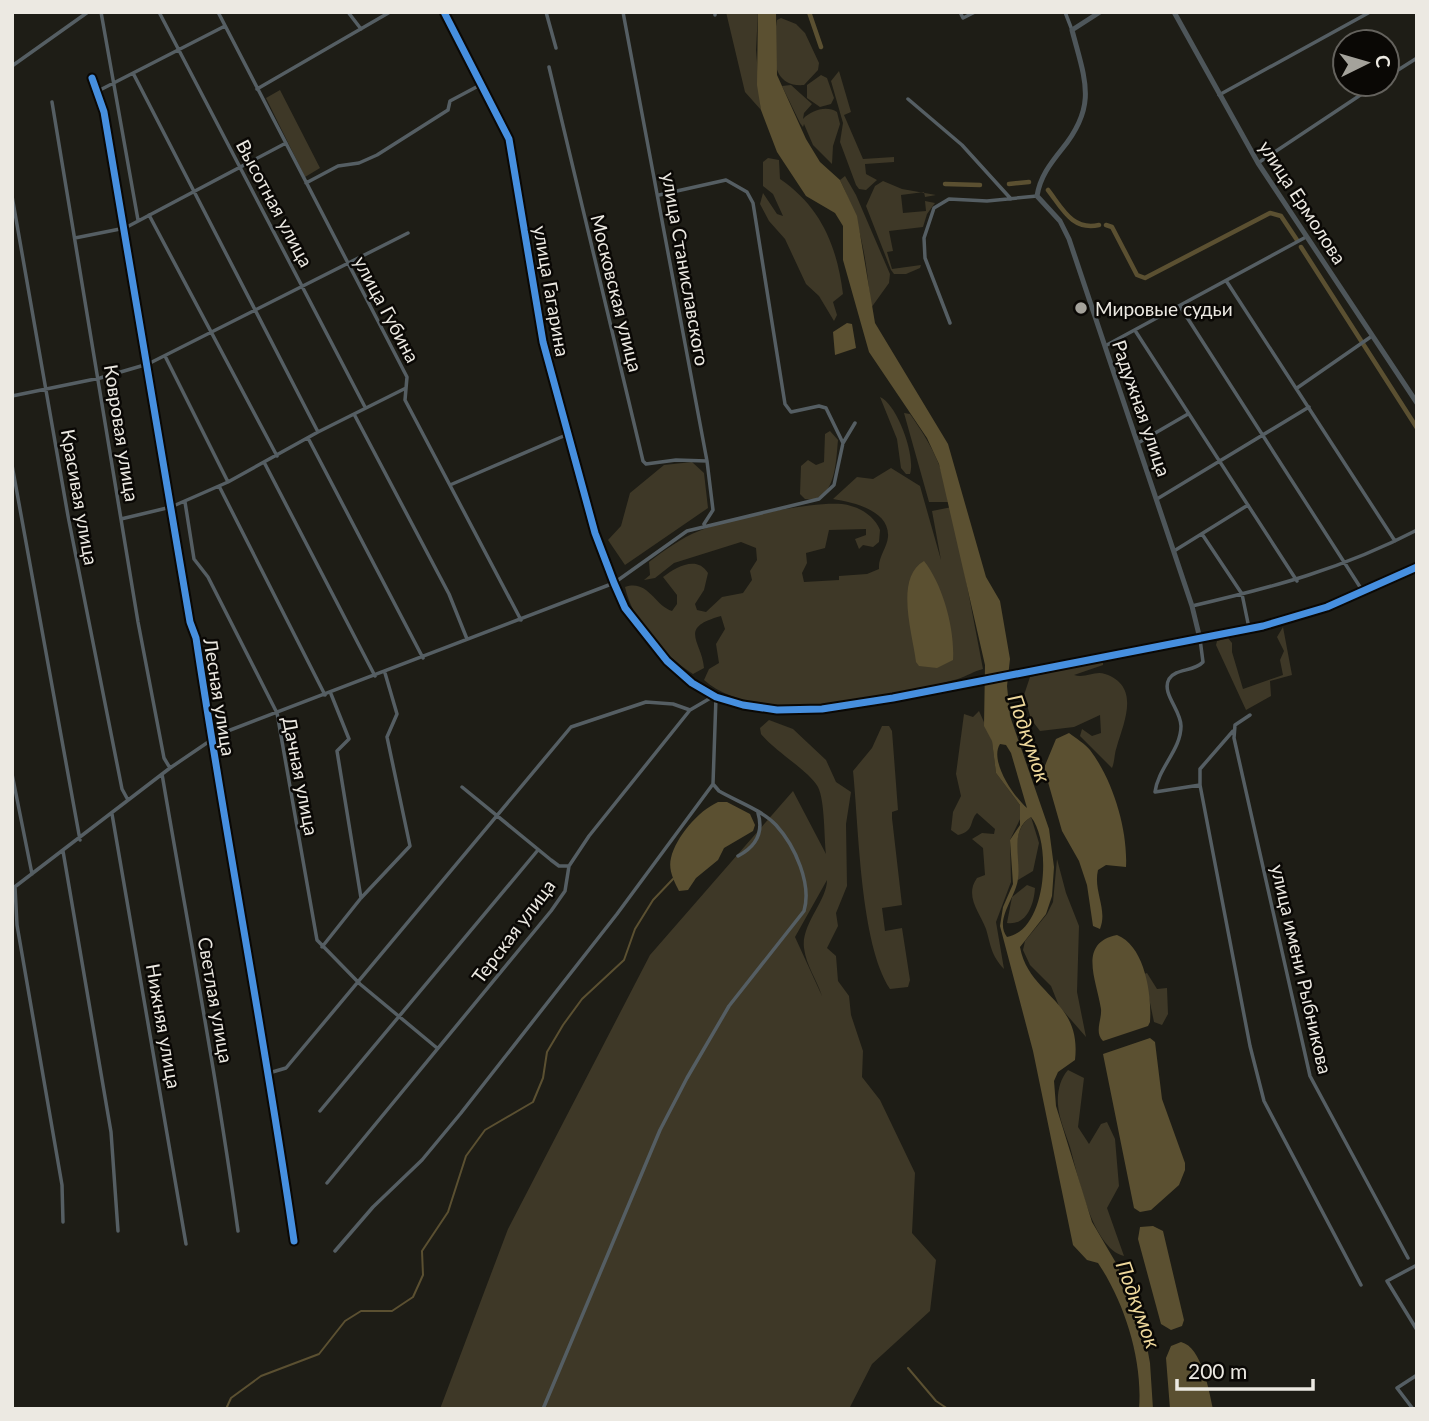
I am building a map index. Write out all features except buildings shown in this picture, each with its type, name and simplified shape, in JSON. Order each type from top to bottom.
[{"type":"street","points":[[12,66],[88,12]]},
{"type":"street","points":[[101,12],[138,220]]},
{"type":"street","name":"Высотная улица","points":[[159,12],[365,407]]},
{"type":"street","name":"улица Губина","points":[[218,12],[407,377],[405,400],[521,620]]},
{"type":"street","points":[[348,12],[362,29]]},
{"type":"street","points":[[257,89],[390,12]]},
{"type":"street","name":"улица Гагарина","points":[[444,12],[509,139],[536,310],[566,435],[595,534],[614,583],[625,608],[659,652],[692,683],[715,696]]},
{"type":"street","points":[[546,12],[556,48]]},
{"type":"street","name":"улица Станиславского","points":[[623,12],[707,461],[713,510],[710,518],[700,526]]},
{"type":"street","points":[[960,12],[963,18],[975,12]]},
{"type":"street","points":[[950,323],[925,258],[924,238],[933,208],[948,199],[1037,197],[1043,175],[1076,130],[1086,107],[1086,86],[1065,12]]},
{"type":"street","points":[[1072,30],[1100,12]]},
{"type":"street","name":"улица Ермолова","points":[[1174,12],[1258,163],[1304,238],[1369,338],[1417,403]]},
{"type":"street","points":[[1219,95],[1311,47],[1370,12]]},
{"type":"street","points":[[98,91],[225,26]]},
{"type":"street","points":[[1401,68],[1417,58]]},
{"type":"street","name":"Московская улица","points":[[549,67],[643,461],[646,464],[676,460],[707,461]]},
{"type":"street","points":[[133,73],[318,432]]},
{"type":"street","name":"Лесная улица","points":[[92,78],[104,112],[125,228],[190,622],[196,638],[269,1073],[294,1241]]},
{"type":"street","points":[[306,183],[338,166],[359,163],[377,155],[448,110],[450,101],[482,83]]},
{"type":"street","points":[[1258,163],[1356,98]]},
{"type":"street","points":[[908,99],[962,145],[1011,199]]},
{"type":"street","name":"Ковровая улица","points":[[52,102],[100,378],[121,519],[164,758],[170,768]]},
{"type":"street","points":[[75,238],[125,228],[286,143]]},
{"type":"street","points":[[659,195],[726,180],[747,192],[753,203],[785,404],[792,412],[819,406],[826,408],[843,443]]},
{"type":"street","name":"Красивая улица","points":[[12,196],[114,750],[122,789],[128,800]]},
{"type":"street","name":"Радужная улица","points":[[1037,197],[1060,221],[1066,232],[1157,499],[1200,639]]},
{"type":"street","points":[[149,215],[276,456]]},
{"type":"street","points":[[12,396],[100,378],[148,364],[408,233]]},
{"type":"street","points":[[1104,347],[1181,308],[1304,238]]},
{"type":"street","points":[[1227,282],[1395,541]]},
{"type":"street","points":[[1181,308],[1363,592]]},
{"type":"street","points":[[1136,332],[1297,581]]},
{"type":"street","points":[[1297,388],[1369,338]]},
{"type":"street","points":[[165,356],[228,482]]},
{"type":"street","points":[[121,519],[171,508],[185,502],[265,464],[318,432],[406,388]]},
{"type":"street","points":[[1157,499],[1309,407]]},
{"type":"street","points":[[354,414],[449,594],[467,639]]},
{"type":"street","points":[[1138,443],[1188,414]]},
{"type":"street","points":[[63,1222],[62,1185],[13,888],[170,768],[211,740],[614,583],[672,540],[700,526],[819,499],[834,485],[843,443],[855,423]]},
{"type":"street","points":[[450,485],[566,435]]},
{"type":"street","points":[[308,438],[423,657]]},
{"type":"street","points":[[265,464],[376,677]]},
{"type":"street","points":[[12,465],[80,839]]},
{"type":"street","points":[[219,486],[325,695]]},
{"type":"street","name":"Дачная улица","points":[[185,502],[194,559],[208,577],[277,713],[317,940],[322,947]]},
{"type":"street","points":[[1174,551],[1248,505]]},
{"type":"street","points":[[1192,606],[1297,581],[1345,564],[1417,530]]},
{"type":"street","points":[[1202,534],[1242,594],[1250,629]]},
{"type":"street","points":[[335,1251],[373,1207],[422,1160],[461,1113],[617,914],[713,784],[715,696],[777,710],[822,709],[950,687],[1250,629],[1327,607],[1417,567]]},
{"type":"street","points":[[1200,639],[1203,662],[1198,668],[1174,674],[1169,679],[1167,688],[1179,714],[1181,730],[1178,742],[1157,778],[1155,792],[1200,785]]},
{"type":"street","points":[[385,673],[397,714],[387,737],[410,846],[361,898],[322,947],[360,984],[437,1048]]},
{"type":"street","points":[[331,693],[349,739],[337,751],[361,898]]},
{"type":"street","name":"Терская улица","points":[[327,1183],[565,891],[569,866],[690,710],[715,696]]},
{"type":"street","points":[[269,1073],[286,1068],[360,984],[571,727],[646,702],[673,704],[690,710]]},
{"type":"street","points":[[1250,715],[1235,725],[1234,731],[1200,769],[1200,785],[1250,1046],[1264,1101],[1360,1285]]},
{"type":"street","name":"улица имени Рыбникова","points":[[1234,731],[1310,1076],[1408,1258]]},
{"type":"street","points":[[12,774],[32,874]]},
{"type":"street","name":"Светлая улица","points":[[162,774],[202,1017],[222,1117],[238,1231]]},
{"type":"street","points":[[543,1409],[660,1130],[687,1078],[729,1006],[804,911],[808,889],[775,825],[719,792],[713,784]]},
{"type":"street","points":[[462,787],[537,850],[559,866],[569,866]]},
{"type":"street","points":[[737,856],[757,841],[761,822],[758,813]]},
{"type":"street","name":"Нижняя улица","points":[[112,814],[186,1244]]},
{"type":"street","points":[[320,1111],[537,850]]},
{"type":"street","points":[[64,851],[111,1132],[118,1231]]},
{"type":"street","points":[[1417,1265],[1387,1281],[1417,1330]]},
{"type":"street","points":[[1413,1409],[1397,1388],[1417,1375]]},
{"type":"shaded area","points":[[726,12],[758,12],[756,50],[761,110],[745,92]]},
{"type":"shaded area","points":[[758,12],[776,12],[777,75],[806,139],[820,162],[840,180],[857,216],[875,323],[948,444],[986,577],[1000,601],[1010,659],[1007,686],[1010,716],[1049,829],[1054,867],[1052,896],[1046,914],[1020,947],[1033,977],[1063,1010],[1071,1024],[1075,1040],[1075,1060],[1058,1072],[1054,1081],[1056,1106],[1092,1222],[1119,1268],[1120,1283],[1143,1325],[1150,1363],[1153,1409],[1139,1409],[1135,1352],[1124,1314],[1108,1279],[1098,1263],[1087,1260],[1073,1245],[1033,1051],[1000,926],[1003,907],[1013,884],[1010,840],[1020,825],[1020,805],[996,773],[992,741],[984,726],[985,665],[939,464],[927,438],[869,352],[843,260],[843,226],[835,213],[806,196],[777,152],[761,110],[757,85]],"holes":[[[1000,744],[1006,745],[1011,753],[1027,808],[1016,796],[1000,769],[997,751]],[[1031,817],[1038,829],[1042,846],[1042,884],[1031,919],[1020,931],[1007,937],[1003,923],[1018,879],[1018,837],[1020,829]]]},
{"type":"shaded area","points":[[781,18],[796,24],[805,33],[819,63],[818,70],[804,85],[784,80],[778,72],[774,41],[777,20]]},
{"type":"shaded area","points":[[839,71],[851,112],[844,115],[863,159],[894,157],[894,162],[865,164],[866,174],[877,180],[866,190],[859,189],[856,185],[840,142],[843,123],[831,81]]},
{"type":"shaded area","points":[[821,75],[827,78],[834,98],[831,104],[820,107],[807,98],[807,85]]},
{"type":"shaded area","points":[[791,85],[812,104],[804,113],[803,119],[819,110],[837,112],[840,124],[833,146],[832,164],[813,145],[804,124],[803,127],[800,123],[782,86]]},
{"type":"shaded area","points":[[280,90],[320,168],[305,177],[266,98]]},
{"type":"shaded area","points":[[768,158],[779,160],[780,179],[806,202],[825,229],[836,260],[843,294],[833,302],[837,315],[834,321],[819,296],[806,284],[785,239],[769,221],[760,204],[763,193],[777,214],[783,216],[773,194],[763,186],[763,162]]},
{"type":"shaded area","points":[[845,176],[890,274],[889,283],[871,308],[862,242],[840,180]]},
{"type":"shaded area","points":[[883,181],[902,189],[921,192],[901,195],[903,213],[926,211],[925,201],[935,203],[927,214],[923,227],[889,231],[893,251],[887,252],[892,269],[921,265],[906,274],[894,274],[891,270],[866,206],[875,186]]},
{"type":"shaded area","points":[[847,323],[852,324],[856,348],[835,355],[833,332]]},
{"type":"shaded area","points":[[880,397],[893,409],[904,431],[910,455],[910,474],[906,474],[901,468],[897,439]]},
{"type":"shaded area","points":[[904,413],[910,414],[935,455],[948,502],[929,502]]},
{"type":"shaded area","points":[[830,431],[838,440],[835,469],[829,488],[815,499],[805,499],[800,494],[801,466],[808,460],[816,465],[824,462],[825,434]]},
{"type":"shaded area","points":[[692,462],[704,473],[708,508],[625,565],[608,540],[621,526],[630,493],[664,465]]},
{"type":"shaded area","points":[[891,468],[920,486],[941,560],[932,511],[952,507],[983,669],[958,679],[864,700],[792,706],[758,703],[728,695],[704,680],[709,669],[719,663],[716,644],[725,629],[721,616],[699,625],[696,631],[704,668],[693,674],[661,647],[634,612],[625,587],[640,587],[672,611],[677,604],[677,595],[663,577],[686,565],[698,565],[708,573],[704,590],[695,604],[697,610],[706,612],[722,597],[743,593],[752,580],[750,571],[757,560],[756,548],[741,542],[674,563],[655,578],[644,580],[650,575],[649,562],[692,534],[729,521],[791,508],[848,505],[870,516],[880,530],[879,542],[873,547],[863,545],[859,549],[855,539],[866,535],[866,529],[829,530],[825,548],[806,553],[807,563],[802,573],[804,582],[839,580],[839,576],[867,574],[879,569],[888,537],[883,520],[868,509],[833,499],[857,477],[873,479]]},
{"type":"shaded area","points":[[924,561],[942,595],[952,635],[953,660],[937,668],[919,666],[916,662],[909,623],[907,593],[910,580],[915,569]]},
{"type":"shaded area","points":[[1283,627],[1292,675],[1270,681],[1271,696],[1246,710],[1216,645],[1217,641],[1228,638],[1232,643],[1243,689],[1283,675],[1280,660],[1284,651],[1277,637]]},
{"type":"shaded area","points":[[1103,660],[1103,665],[1074,675],[1101,673],[1116,680],[1123,687],[1126,716],[1112,768],[1080,736],[1082,729],[1092,736],[1101,733],[1100,715],[1074,727],[1040,731],[1031,719],[1024,695],[1030,677]]},
{"type":"shaded area","points":[[979,711],[992,740],[996,773],[1020,805],[1022,815],[1010,840],[1011,882],[996,922],[1004,969],[992,950],[974,904],[972,891],[977,878],[985,875],[983,848],[972,839],[982,833],[994,834],[995,829],[977,813],[967,831],[958,835],[951,830],[953,812],[961,796],[956,774],[964,714],[973,717]]},
{"type":"shaded area","points":[[769,720],[793,729],[826,760],[836,782],[851,792],[846,824],[847,886],[836,913],[838,926],[827,948],[836,956],[838,981],[849,996],[851,1015],[863,1051],[862,1077],[880,1100],[915,1173],[912,1233],[936,1260],[930,1311],[872,1364],[849,1409],[440,1409],[508,1229],[650,955],[793,791],[826,854],[823,810],[818,787],[807,774],[767,741],[760,728]],"holes":[[[827,880],[804,939],[807,960],[822,996],[795,937]]]},
{"type":"shaded area","points":[[882,726],[889,726],[892,731],[898,810],[892,812],[892,818],[902,905],[882,908],[885,931],[902,928],[910,980],[908,987],[890,989],[872,944],[867,915],[853,771],[872,748]]},
{"type":"shaded area","points":[[1069,733],[1090,750],[1098,762],[1112,790],[1122,822],[1126,867],[1106,865],[1098,870],[1097,885],[1102,914],[1100,929],[1093,926],[1087,885],[1079,861],[1062,831],[1044,768],[1056,739]]},
{"type":"shaded area","points":[[718,802],[727,802],[750,814],[755,825],[753,831],[724,848],[718,860],[696,878],[688,890],[679,891],[670,867],[674,850],[683,833],[696,818]]},
{"type":"shaded area","points":[[1031,817],[1039,843],[1033,871],[1018,880],[1018,837],[1020,829]]},
{"type":"shaded area","points":[[1057,859],[1079,926],[1077,992],[1086,1037],[1059,1006],[1051,986],[1030,965],[1023,950],[1025,941],[1047,914],[1053,902]]},
{"type":"shaded area","points":[[1027,885],[1035,888],[1028,913],[1020,921],[1007,923],[1012,897]]},
{"type":"shaded area","points":[[1117,935],[1134,949],[1145,973],[1150,999],[1150,1022],[1148,1026],[1103,1041],[1099,1034],[1101,1009],[1092,965],[1093,955],[1097,946],[1105,939]]},
{"type":"shaded area","points":[[1147,973],[1157,989],[1167,988],[1168,1014],[1162,1025],[1154,1022],[1144,974]]},
{"type":"shaded area","points":[[1150,1038],[1155,1042],[1162,1099],[1185,1163],[1185,1170],[1179,1185],[1151,1210],[1140,1212],[1134,1208],[1103,1054]]},
{"type":"shaded area","points":[[1068,1070],[1084,1078],[1078,1127],[1089,1144],[1101,1124],[1107,1122],[1115,1139],[1119,1186],[1107,1208],[1124,1256],[1103,1240],[1082,1192],[1058,1105],[1060,1086]]},
{"type":"shaded area","points":[[1153,1226],[1163,1231],[1184,1320],[1182,1326],[1171,1330],[1161,1324],[1138,1239],[1140,1227]]},
{"type":"shaded area","points":[[1181,1342],[1194,1352],[1199,1361],[1213,1409],[1170,1409],[1166,1358],[1171,1346]]},
{"type":"waterway","points":[[809,12],[821,47]]},
{"type":"waterway","points":[[1009,184],[1029,182]]},
{"type":"waterway","points":[[945,184],[980,185]]},
{"type":"waterway","points":[[1048,190],[1063,211],[1075,221],[1082,225],[1099,225]]},
{"type":"waterway","points":[[1106,225],[1112,227],[1137,275],[1145,278],[1270,213],[1281,216],[1297,240]]},
{"type":"waterway","points":[[1301,247],[1417,428]]},
{"type":"waterway","points":[[226,1409],[231,1398],[261,1376],[319,1354],[345,1321],[361,1311],[392,1311],[413,1297],[423,1275],[422,1251],[448,1212],[466,1156],[485,1130],[533,1102],[543,1078],[547,1052],[563,1025],[582,999],[624,960],[635,929],[653,900],[673,879]]},
{"type":"waterway","points":[[908,1368],[936,1401],[948,1409]]},
{"type":"cycle path","points":[[444,12],[509,139],[543,342],[595,533],[614,583],[625,608],[667,661],[692,683],[716,697],[743,705],[777,710],[822,709],[893,698],[1263,626],[1327,607],[1417,567]]},
{"type":"cycle path","points":[[92,78],[104,112],[190,622],[196,638],[294,1241]]},
{"type":"place","name":"Мировые судьи","points":[[1081,308]]},
{"type":"water label","name":"Подкумок","points":[[1030,738]]},
{"type":"water label","name":"Подкумок","points":[[1139,1304]]}]
